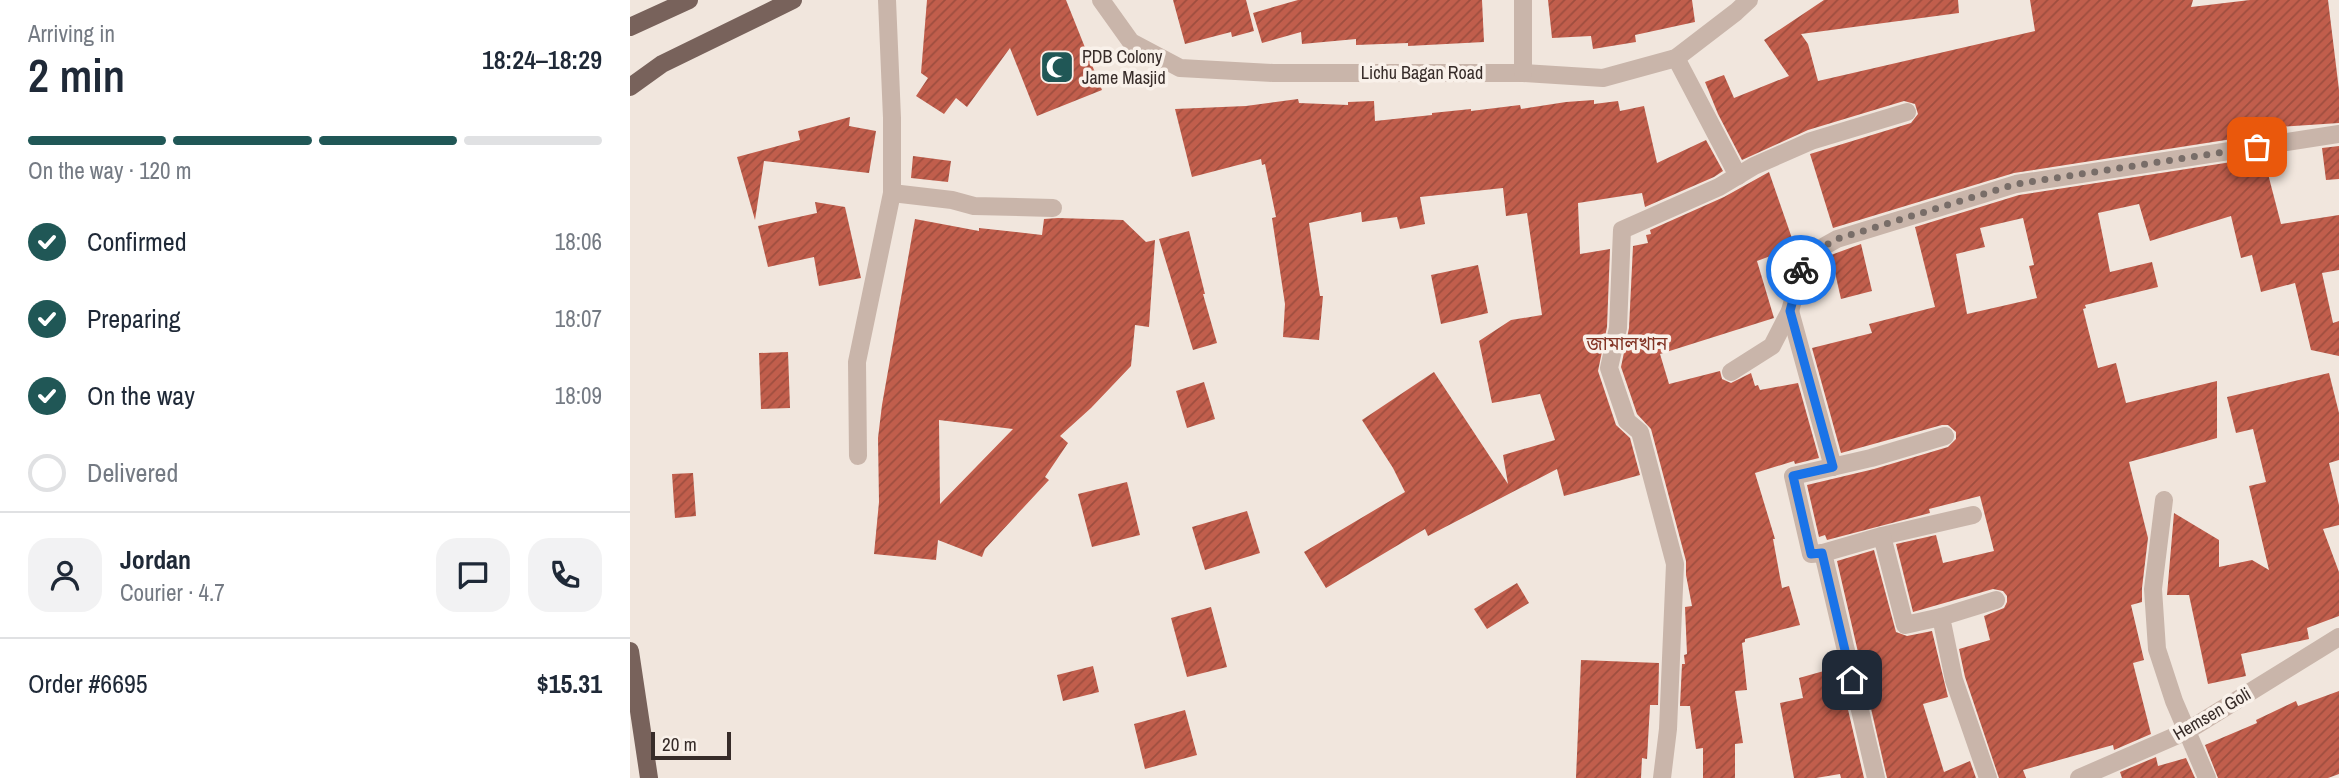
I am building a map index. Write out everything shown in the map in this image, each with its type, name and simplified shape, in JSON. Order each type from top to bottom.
[{"type":"main road","points":[[630,26],[689,0]]},
{"type":"main road","points":[[630,87],[662,64],[793,0]]},
{"type":"main road","points":[[631,661],[649,778]]},
{"type":"street","points":[[858,456],[857,362],[892,193],[887,0]]},
{"type":"street","name":"Lichu Bagan Road","points":[[1101,0],[1131,42],[1180,68],[1273,73],[1523,72],[1603,78],[1676,58],[1749,0]]},
{"type":"street","points":[[1523,0],[1523,72]]},
{"type":"street","points":[[1676,58],[1738,176]]},
{"type":"street","points":[[1662,778],[1669,716],[1675,564],[1640,432],[1628,421],[1609,368],[1618,328],[1622,230],[1687,202],[1811,141],[1907,112]]},
{"type":"street","points":[[1731,372],[1772,346],[1790,311],[1802,268],[1821,248],[1837,239],[2016,184],[2339,134]]},
{"type":"street","points":[[892,193],[974,205],[1053,208]]},
{"type":"street","points":[[1790,311],[1833,467]]},
{"type":"street","points":[[1945,436],[1793,476],[1811,554],[1973,515]]},
{"type":"street","points":[[2164,500],[2153,589],[2158,649],[2174,701],[2207,778]]},
{"type":"street","points":[[1882,536],[1905,625],[1996,600]]},
{"type":"street","points":[[1822,553],[1875,778]]},
{"type":"street","points":[[1941,617],[1954,680],[1988,778]]},
{"type":"street","name":"Hemsen Goli","points":[[2079,778],[2187,731],[2339,637]]},
{"type":"building","points":[[927,0],[1066,0],[1102,90],[1037,116],[1010,48],[967,107],[956,98],[944,114],[916,96],[928,78],[921,73]]},
{"type":"building","points":[[1173,0],[1246,0],[1254,31],[1232,37],[1231,32],[1185,44]]},
{"type":"building","points":[[1298,0],[1482,0],[1484,42],[1408,46],[1408,43],[1356,45],[1356,39],[1302,44],[1301,32],[1262,43],[1253,13]]},
{"type":"building","points":[[1548,0],[1692,0],[1695,22],[1635,35],[1636,42],[1593,49],[1591,36],[1552,38]]},
{"type":"building","points":[[1824,0],[1958,0],[1959,13],[1801,34],[1808,44],[1818,81],[2035,31],[2030,0],[2193,0],[2191,7],[2250,0],[2328,0],[2339,90],[2339,123],[2262,128],[2264,134],[2014,173],[1833,228],[1810,154],[1911,123],[1918,114],[1915,104],[1904,101],[1808,130],[1742,160],[1705,82],[1724,75],[1734,98],[1789,76],[1764,40]]},
{"type":"building","points":[[1298,99],[1299,103],[1348,105],[1348,102],[1374,101],[1375,121],[1471,109],[1520,105],[1521,109],[1566,102],[1594,100],[1594,104],[1618,101],[1620,111],[1644,106],[1657,163],[1706,140],[1723,171],[1714,177],[1645,207],[1642,193],[1578,203],[1580,254],[1610,249],[1607,327],[1598,371],[1616,425],[1630,438],[1640,475],[1564,496],[1557,469],[1428,536],[1425,529],[1326,588],[1304,552],[1405,492],[1362,420],[1434,372],[1508,484],[1503,455],[1555,440],[1540,394],[1492,403],[1479,341],[1511,320],[1542,315],[1527,213],[1506,216],[1503,188],[1420,197],[1425,224],[1400,229],[1397,217],[1362,222],[1361,212],[1309,223],[1320,296],[1323,296],[1319,340],[1283,337],[1285,304],[1272,218],[1276,217],[1265,164],[1262,165],[1261,159],[1192,177],[1175,109],[1246,106]]},
{"type":"building","points":[[850,117],[849,126],[876,131],[869,173],[764,161],[755,220],[737,157],[800,140],[798,131]]},
{"type":"building","points":[[2339,146],[2339,179],[2326,180],[2322,148]]},
{"type":"building","points":[[913,156],[951,161],[948,182],[911,178]]},
{"type":"building","points":[[2270,156],[2273,168],[2267,170],[2281,224],[2339,215],[2339,270],[2322,273],[2333,323],[2339,321],[2339,356],[2311,350],[2295,283],[2261,292],[2252,255],[2241,258],[2231,216],[2150,241],[2139,204],[2098,213],[2110,272],[2152,262],[2158,287],[2085,305],[2086,308],[2083,309],[2098,368],[2116,363],[2126,403],[2217,381],[2217,438],[2129,462],[2148,538],[2142,602],[2131,605],[2144,660],[2133,663],[2151,734],[2114,750],[2113,745],[2023,770],[2026,778],[1999,778],[1965,677],[1959,649],[1990,640],[1984,616],[2004,608],[2007,596],[2003,591],[1993,589],[1913,612],[1896,544],[1936,535],[1943,563],[1994,551],[1980,496],[1929,509],[1930,513],[1827,540],[1825,535],[1819,537],[1807,485],[1948,447],[1956,439],[1956,432],[1948,425],[1942,425],[1841,453],[1812,348],[1872,333],[1869,324],[1935,307],[1915,227],[2019,195]],"holes":[[[2023,218],[2034,265],[2029,266],[2037,298],[1967,314],[1956,254],[1985,247],[1980,228]]]},
{"type":"building","points":[[1769,172],[1795,247],[1757,261],[1774,318],[1660,354],[1669,384],[1720,371],[1722,379],[1731,383],[1751,373],[1755,386],[1758,385],[1760,390],[1798,383],[1819,458],[1795,464],[1794,461],[1755,473],[1775,539],[1782,588],[1789,586],[1800,625],[1745,639],[1742,643],[1747,690],[1735,691],[1743,743],[1735,744],[1735,778],[1703,778],[1703,748],[1696,749],[1690,706],[1680,706],[1682,664],[1685,664],[1684,655],[1687,654],[1685,607],[1692,606],[1686,561],[1651,429],[1637,414],[1621,367],[1629,328],[1633,246],[1648,243],[1646,235],[1651,234],[1650,230],[1724,197]]},
{"type":"building","points":[[815,202],[845,207],[861,278],[819,286],[814,257],[768,267],[758,226],[817,213]]},
{"type":"building","points":[[915,219],[979,231],[979,228],[1042,235],[1044,219],[1123,220],[1146,242],[1155,240],[1149,327],[1135,325],[1131,366],[1060,436],[1068,443],[1045,477],[1049,480],[985,549],[982,557],[938,540],[936,560],[874,554],[879,502],[878,438],[882,405]],"holes":[[[939,420],[1013,429],[940,504]]]},
{"type":"building","points":[[1189,231],[1217,343],[1193,350],[1159,239]]},
{"type":"building","points":[[1861,244],[1872,291],[1841,299],[1831,255]]},
{"type":"building","points":[[1478,265],[1488,313],[1441,324],[1431,275]]},
{"type":"building","points":[[788,352],[790,408],[761,409],[759,353]]},
{"type":"building","points":[[2329,373],[2339,413],[2339,460],[2329,463],[2339,505],[2339,525],[2323,529],[2339,572],[2339,616],[2307,628],[2309,639],[2241,654],[2246,676],[2208,684],[2189,595],[2167,595],[2174,513],[2219,540],[2219,567],[2252,560],[2269,570],[2249,486],[2266,482],[2253,429],[2236,433],[2227,397]]},
{"type":"building","points":[[1204,382],[1215,419],[1187,428],[1176,391]]},
{"type":"building","points":[[693,473],[696,516],[675,518],[672,474]]},
{"type":"building","points":[[1127,482],[1140,535],[1092,547],[1078,494]]},
{"type":"building","points":[[1247,511],[1260,553],[1205,570],[1192,527]]},
{"type":"building","points":[[1874,550],[1896,632],[1907,636],[1932,631],[1948,697],[1923,704],[1944,772],[1970,761],[1976,778],[1887,778],[1837,561]]},
{"type":"building","points":[[1517,583],[1529,603],[1487,629],[1474,609]]},
{"type":"building","points":[[1211,607],[1227,667],[1187,677],[1171,618]]},
{"type":"building","points":[[1581,660],[1659,663],[1658,705],[1650,705],[1647,759],[1642,758],[1641,778],[1576,778]]},
{"type":"building","points":[[1093,666],[1099,692],[1063,701],[1057,675]]},
{"type":"building","points":[[1838,667],[1864,778],[1841,778],[1840,774],[1794,778],[1780,703],[1803,698],[1799,678]]},
{"type":"building","points":[[2339,691],[2339,774],[2328,778],[2218,778],[2205,745],[2257,723],[2256,720],[2296,701],[2298,706]]},
{"type":"building","points":[[1185,710],[1197,755],[1145,769],[1134,724]]},
{"type":"building","points":[[2156,757],[2158,766],[2186,758],[2195,778],[2122,778],[2120,772]]},
{"type":"way so far","points":[[1801,270],[1821,248],[1837,239],[2016,184],[2257,147]]},
{"type":"place","name":"PDB Colony Jame Masjid","points":[[1057,67]]},
{"type":"district","name":"জামালখান","points":[[1627,343]]},
{"type":"route","points":[[1801,270],[1790,311],[1833,467],[1793,476],[1811,554],[1822,553],[1852,680]]}]
